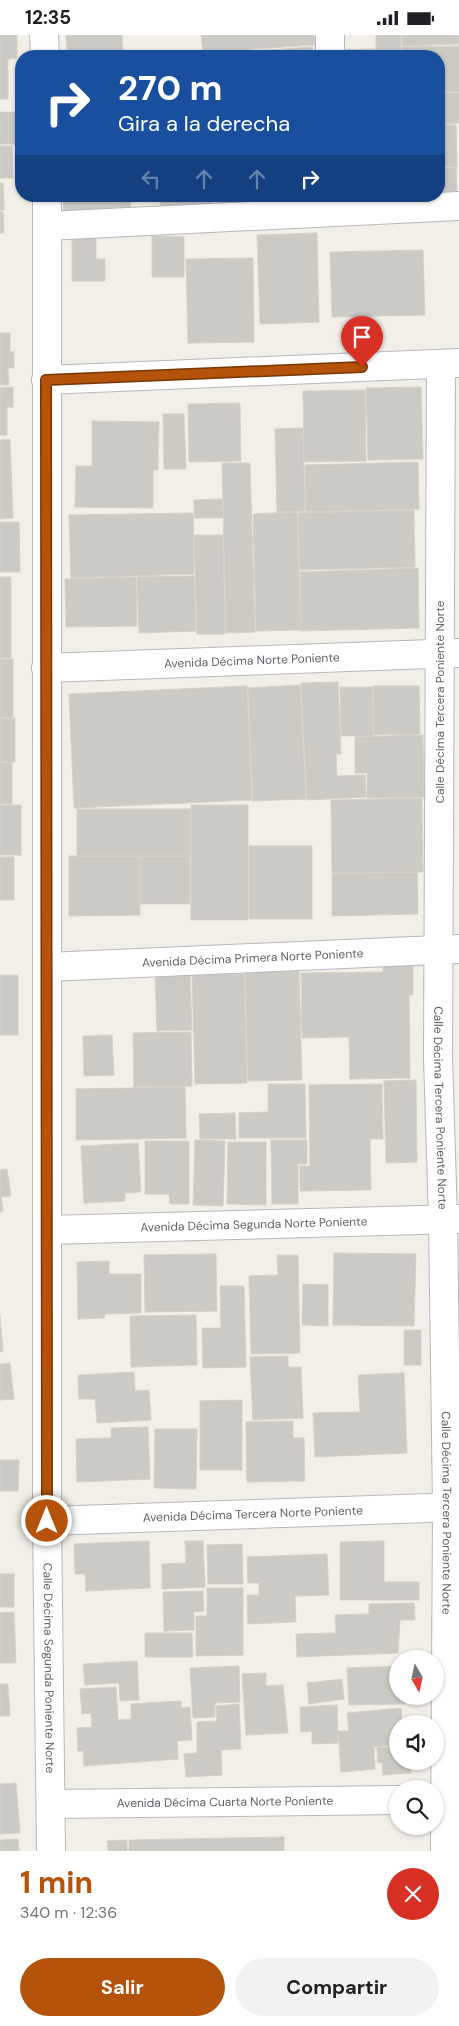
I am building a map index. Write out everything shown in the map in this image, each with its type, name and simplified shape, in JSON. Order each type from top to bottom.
[{"type":"street","points":[[44,35],[44,50]]},
{"type":"street","points":[[330,35],[330,50]]},
{"type":"street","name":"Calle Décima Segunda Poniente Norte","points":[[47,202],[47,1521],[51,1851]]},
{"type":"street","points":[[47,226],[332,203],[459,206]]},
{"type":"street","points":[[46,380],[450,364]]},
{"type":"street","name":"Calle Décima Tercera Poniente Norte","points":[[444,1851],[453,1507],[451,1219],[438,1057],[449,950],[450,364]]},
{"type":"street","name":"Avenida Décima Norte Poniente","points":[[46,668],[449,654]]},
{"type":"street","name":"Avenida Décima Primera Norte Poniente","points":[[47,967],[449,950]]},
{"type":"street","name":"Avenida Décima Segunda Norte Poniente","points":[[48,1231],[451,1219]]},
{"type":"street","name":"Avenida Décima Tercera Norte Poniente","points":[[47,1521],[453,1507]]},
{"type":"street","name":"Avenida Décima Cuarta Norte Poniente","points":[[51,1805],[389,1800]]},
{"type":"building","points":[[0,35],[17,35],[15,58],[8,59],[8,99],[0,99]]},
{"type":"building","points":[[66,35],[122,35],[123,50],[67,50]]},
{"type":"building","points":[[201,35],[314,35],[315,45],[235,50],[203,50]]},
{"type":"building","points":[[376,35],[401,35],[401,50],[335,50],[376,49]]},
{"type":"building","points":[[402,35],[459,35],[459,44],[402,46]]},
{"type":"building","points":[[459,46],[459,92],[445,92],[445,50],[402,50],[402,47]]},
{"type":"building","points":[[312,47],[312,50],[270,50]]},
{"type":"building","points":[[445,93],[459,93],[459,123],[445,124]]},
{"type":"building","points":[[0,112],[15,112],[15,144],[0,144]]},
{"type":"building","points":[[445,125],[456,125],[457,167],[445,167]]},
{"type":"building","points":[[0,146],[12,146],[13,178],[0,178]]},
{"type":"building","points":[[445,168],[456,168],[457,198],[445,197]]},
{"type":"building","points":[[0,183],[3,183],[4,210],[0,210]]},
{"type":"building","points":[[63,202],[130,202],[131,213],[64,217]]},
{"type":"building","points":[[160,202],[212,202],[213,209],[161,212]]},
{"type":"building","points":[[218,202],[321,202],[218,208]]},
{"type":"building","points":[[0,212],[3,212],[4,233],[0,233]]},
{"type":"building","points":[[317,233],[319,322],[260,324],[257,235]]},
{"type":"building","points":[[72,236],[96,236],[96,259],[105,259],[105,281],[72,281]]},
{"type":"building","points":[[152,236],[184,237],[184,277],[152,277]]},
{"type":"building","points":[[423,250],[425,315],[332,317],[330,252]]},
{"type":"building","points":[[253,258],[254,342],[188,343],[186,259]]},
{"type":"building","points":[[0,333],[10,333],[10,352],[14,351],[14,368],[8,368],[9,385],[0,385]]},
{"type":"building","points":[[13,387],[13,407],[7,407],[7,435],[0,435],[0,388]]},
{"type":"building","points":[[421,387],[423,459],[368,460],[366,388]]},
{"type":"building","points":[[365,390],[366,461],[304,462],[303,391]]},
{"type":"building","points":[[240,403],[241,461],[189,462],[188,404]]},
{"type":"building","points":[[163,414],[184,414],[186,469],[164,469]]},
{"type":"building","points":[[92,421],[159,422],[158,470],[153,470],[153,508],[75,507],[76,466],[92,466]]},
{"type":"building","points":[[303,428],[305,511],[277,512],[275,429]]},
{"type":"building","points":[[10,439],[13,518],[0,519],[0,440]]},
{"type":"building","points":[[418,462],[419,509],[306,512],[305,465]]},
{"type":"building","points":[[222,463],[250,463],[255,632],[226,633]]},
{"type":"building","points":[[223,499],[223,518],[194,518],[194,500]]},
{"type":"building","points":[[414,510],[415,567],[300,570],[298,513]]},
{"type":"building","points":[[297,512],[301,630],[256,631],[253,514]]},
{"type":"building","points":[[193,513],[194,574],[71,578],[69,515]]},
{"type":"building","points":[[0,522],[19,522],[20,572],[0,572]]},
{"type":"building","points":[[194,535],[223,535],[225,634],[197,634]]},
{"type":"building","points":[[418,568],[419,628],[301,631],[300,572]]},
{"type":"building","points":[[194,576],[196,631],[139,633],[137,577]]},
{"type":"building","points":[[0,577],[11,577],[11,658],[0,658]]},
{"type":"building","points":[[136,577],[137,626],[66,627],[65,579]]},
{"type":"building","points":[[0,659],[13,659],[13,717],[0,718]]},
{"type":"building","points":[[338,682],[341,754],[336,754],[337,776],[365,775],[366,797],[307,800],[301,683]]},
{"type":"building","points":[[300,685],[306,799],[253,801],[248,688]]},
{"type":"building","points":[[247,686],[252,800],[74,808],[69,694]]},
{"type":"building","points":[[373,686],[419,686],[420,734],[373,735]]},
{"type":"building","points":[[340,687],[372,687],[373,736],[341,736]]},
{"type":"building","points":[[0,718],[15,718],[15,762],[0,762]]},
{"type":"building","points":[[423,735],[424,797],[367,798],[367,773],[355,773],[355,737]]},
{"type":"building","points":[[0,762],[12,762],[12,804],[0,804]]},
{"type":"building","points":[[422,798],[423,872],[332,873],[331,800]]},
{"type":"building","points":[[0,805],[21,805],[21,855],[0,855]]},
{"type":"building","points":[[191,805],[248,805],[248,920],[191,920]]},
{"type":"building","points":[[77,809],[191,809],[191,856],[77,856]]},
{"type":"building","points":[[249,846],[312,846],[312,919],[249,919]]},
{"type":"building","points":[[69,856],[140,856],[140,915],[69,916]]},
{"type":"building","points":[[140,856],[190,856],[190,904],[140,904]]},
{"type":"building","points":[[0,857],[14,857],[14,900],[0,900]]},
{"type":"building","points":[[417,872],[418,914],[332,916],[332,874]]},
{"type":"building","points":[[413,963],[413,995],[409,995],[410,1078],[350,1079],[349,1037],[302,1038],[301,973],[383,972],[383,964]]},
{"type":"building","points":[[299,970],[302,1080],[248,1081],[245,971]]},
{"type":"building","points":[[190,973],[192,1030],[157,1031],[155,974]]},
{"type":"building","points":[[244,974],[247,1083],[195,1084],[192,975]]},
{"type":"building","points":[[0,975],[18,975],[18,1035],[0,1035]]},
{"type":"building","points":[[191,1032],[192,1086],[134,1087],[133,1033]]},
{"type":"building","points":[[112,1035],[114,1075],[84,1076],[83,1036]]},
{"type":"building","points":[[416,1080],[417,1162],[386,1163],[384,1081]]},
{"type":"building","points":[[268,1084],[305,1084],[306,1138],[239,1138],[239,1113],[268,1112]]},
{"type":"building","points":[[382,1084],[383,1139],[370,1139],[371,1190],[300,1191],[300,1166],[310,1166],[309,1085]]},
{"type":"building","points":[[185,1087],[186,1138],[76,1140],[76,1089]]},
{"type":"building","points":[[235,1113],[236,1139],[200,1139],[199,1114]]},
{"type":"building","points":[[195,1140],[225,1141],[223,1206],[193,1205]]},
{"type":"building","points":[[271,1140],[307,1140],[307,1164],[298,1164],[298,1204],[272,1204]]},
{"type":"building","points":[[145,1141],[189,1141],[189,1204],[170,1204],[169,1194],[145,1194]]},
{"type":"building","points":[[228,1142],[266,1142],[266,1205],[227,1204]]},
{"type":"building","points":[[138,1143],[141,1192],[125,1193],[125,1201],[84,1203],[81,1146]]},
{"type":"building","points":[[7,1169],[11,1196],[1,1197],[3,1211],[0,1212],[0,1170]]},
{"type":"building","points":[[334,1253],[416,1254],[414,1326],[333,1325]]},
{"type":"building","points":[[216,1254],[217,1311],[145,1312],[144,1255]]},
{"type":"building","points":[[277,1255],[298,1255],[300,1353],[251,1354],[249,1276],[278,1275]]},
{"type":"building","points":[[109,1261],[109,1274],[141,1274],[141,1313],[105,1314],[104,1318],[78,1319],[77,1262]]},
{"type":"building","points":[[303,1284],[328,1285],[328,1326],[302,1325]]},
{"type":"building","points":[[220,1286],[244,1286],[246,1367],[203,1368],[202,1328],[221,1328]]},
{"type":"building","points":[[196,1315],[197,1365],[131,1367],[130,1316]]},
{"type":"building","points":[[0,1316],[3,1351],[0,1352]]},
{"type":"building","points":[[404,1330],[421,1330],[421,1365],[404,1365]]},
{"type":"building","points":[[288,1356],[288,1367],[301,1367],[303,1418],[253,1420],[250,1357]]},
{"type":"building","points":[[10,1363],[14,1399],[0,1400],[0,1364]]},
{"type":"building","points":[[134,1372],[135,1391],[149,1390],[151,1420],[97,1423],[95,1399],[79,1399],[78,1375]]},
{"type":"building","points":[[404,1373],[407,1453],[315,1457],[313,1413],[360,1412],[358,1375]]},
{"type":"building","points":[[242,1400],[242,1470],[200,1470],[200,1401]]},
{"type":"building","points":[[293,1421],[293,1438],[304,1438],[305,1481],[247,1482],[246,1422]]},
{"type":"building","points":[[148,1427],[150,1479],[77,1482],[76,1439],[111,1438],[111,1428]]},
{"type":"building","points":[[155,1429],[197,1429],[196,1489],[154,1488]]},
{"type":"building","points":[[0,1460],[19,1460],[18,1491],[0,1491]]},
{"type":"building","points":[[149,1541],[150,1588],[86,1591],[85,1574],[75,1574],[74,1544]]},
{"type":"building","points":[[185,1541],[203,1541],[205,1587],[162,1589],[162,1564],[186,1563]]},
{"type":"building","points":[[384,1541],[384,1582],[419,1582],[419,1600],[340,1600],[340,1542]]},
{"type":"building","points":[[242,1544],[243,1584],[208,1584],[207,1545]]},
{"type":"building","points":[[327,1554],[329,1595],[295,1596],[296,1622],[248,1624],[247,1595],[259,1595],[259,1583],[248,1583],[247,1557]]},
{"type":"building","points":[[0,1574],[14,1574],[14,1607],[0,1607]]},
{"type":"building","points":[[207,1588],[243,1588],[243,1655],[196,1656],[196,1616],[207,1616]]},
{"type":"building","points":[[203,1591],[204,1611],[194,1612],[194,1630],[164,1631],[163,1592]]},
{"type":"building","points":[[414,1603],[415,1620],[400,1620],[398,1650],[389,1650],[389,1653],[297,1657],[296,1634],[336,1633],[335,1615],[369,1614],[369,1604]]},
{"type":"building","points":[[14,1612],[16,1663],[0,1663],[0,1613]]},
{"type":"building","points":[[145,1633],[192,1633],[193,1657],[145,1657]]},
{"type":"building","points":[[137,1661],[139,1700],[120,1701],[119,1683],[85,1685],[83,1664]]},
{"type":"building","points":[[239,1666],[240,1702],[215,1703],[215,1717],[193,1718],[190,1668]]},
{"type":"building","points":[[389,1666],[389,1704],[349,1705],[347,1668]]},
{"type":"building","points":[[266,1673],[266,1686],[283,1685],[288,1733],[246,1735],[242,1674]]},
{"type":"building","points":[[342,1679],[344,1699],[309,1704],[307,1683]]},
{"type":"building","points":[[0,1684],[8,1684],[10,1716],[0,1716]]},
{"type":"building","points":[[116,1687],[118,1720],[131,1719],[131,1704],[181,1701],[181,1708],[190,1707],[192,1740],[177,1741],[178,1759],[84,1766],[83,1751],[78,1751],[77,1728],[92,1727],[91,1713],[82,1714],[80,1689]]},
{"type":"building","points":[[239,1704],[241,1749],[221,1750],[222,1775],[186,1777],[184,1754],[197,1753],[197,1722],[217,1721],[216,1706]]},
{"type":"building","points":[[337,1705],[338,1743],[312,1744],[312,1731],[301,1732],[300,1707]]},
{"type":"building","points":[[401,1708],[401,1715],[389,1715],[389,1746],[374,1747],[375,1769],[341,1772],[338,1731],[349,1731],[347,1713]]},
{"type":"building","points":[[389,1747],[389,1770],[411,1770],[411,1773],[383,1775],[382,1762],[378,1763],[377,1748]]},
{"type":"building","points":[[16,1783],[20,1833],[0,1834],[0,1784]]},
{"type":"building","points":[[284,1837],[284,1851],[129,1851],[129,1840]]},
{"type":"building","points":[[18,1839],[19,1851],[0,1851],[0,1840]]},
{"type":"building","points":[[127,1840],[127,1851],[108,1851],[107,1841]]},
{"type":"route","points":[[47,1521],[46,380],[362,367]]}]
